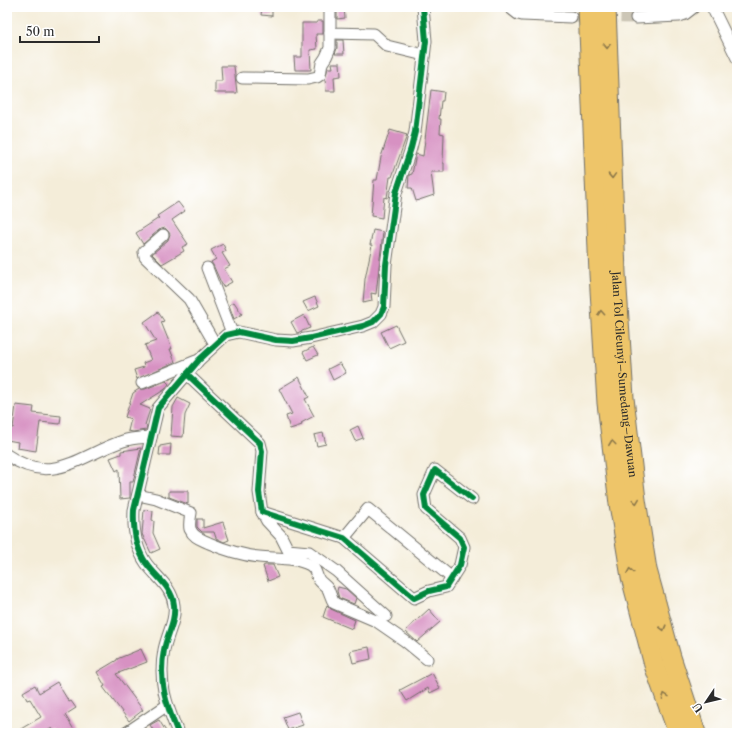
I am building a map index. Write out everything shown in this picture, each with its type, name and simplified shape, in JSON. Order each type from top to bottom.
[{"type":"highway","name":"Jalan Tol Cileunyi–Sumedang–Dawuan","points":[[588,7],[599,274],[607,402],[619,504],[631,577],[654,665],[678,733]]},
{"type":"highway","name":"Jalan Tol Cileunyi–Sumedang–Dawuan","points":[[606,7],[616,273],[624,398],[636,500],[647,570],[671,657],[696,733]]},
{"type":"street","points":[[242,78],[308,79],[320,75],[322,63],[330,48],[330,7]]},
{"type":"street","points":[[178,733],[166,706],[162,670],[164,649],[175,617],[174,604],[169,590],[146,563],[137,548],[134,527],[134,510],[158,408],[199,360],[226,335],[239,332],[276,340],[293,341],[324,336],[363,326],[373,322],[381,314],[384,307],[386,265],[396,194],[414,138],[426,41],[423,7]]},
{"type":"street","points":[[509,7],[522,15],[570,17]]},
{"type":"street","points":[[636,18],[679,16],[685,14],[694,7]]},
{"type":"street","points":[[712,7],[737,58]]},
{"type":"street","points":[[330,33],[374,34],[387,46],[424,55]]},
{"type":"street","points":[[163,235],[144,252],[145,258],[189,298],[215,344]]},
{"type":"street","points":[[207,268],[232,333]]},
{"type":"street","points":[[142,383],[199,360]]},
{"type":"street","points":[[187,374],[260,443],[262,451],[259,492],[262,512],[267,521],[281,536],[288,550],[309,552],[336,572],[386,616]]},
{"type":"street","points":[[7,455],[26,466],[44,468],[65,466],[124,441],[151,437]]},
{"type":"street","points":[[262,512],[344,538],[414,598],[429,591],[446,587],[460,565],[464,547],[460,538],[426,509],[424,495],[435,470],[472,498]]},
{"type":"street","points":[[138,495],[156,499],[190,513],[190,528],[196,538],[200,540],[237,553],[296,561],[311,566],[316,569],[318,579],[328,589],[330,597],[334,603],[376,621],[405,641],[427,660]]},
{"type":"street","points":[[344,538],[368,509],[452,578]]},
{"type":"street","points":[[126,733],[166,706]]},
{"type":"building","points":[[262,7],[272,7],[272,16],[261,15]]},
{"type":"building","points":[[337,7],[344,7],[345,18],[337,19]]},
{"type":"building","points":[[317,21],[323,21],[323,34],[316,34],[317,49],[310,50],[311,70],[295,70],[294,57],[302,57],[302,23],[317,23]]},
{"type":"building","points":[[337,40],[343,40],[344,54],[335,54]]},
{"type":"building","points":[[332,63],[340,63],[341,76],[334,77],[335,91],[326,91],[325,79],[328,68],[333,68]]},
{"type":"building","points":[[221,66],[234,66],[237,93],[215,93],[215,81],[222,81]]},
{"type":"building","points":[[431,90],[444,92],[443,101],[441,101],[439,119],[441,119],[440,133],[444,134],[444,172],[431,172],[434,195],[416,201],[412,188],[408,188],[409,175],[412,174],[416,154],[423,156]]},
{"type":"building","points":[[390,130],[407,135],[392,177],[390,177],[387,198],[384,197],[382,218],[371,216],[374,180],[377,180],[381,157]]},
{"type":"building","points":[[178,202],[185,211],[172,220],[188,244],[182,247],[184,251],[162,264],[152,254],[168,240],[170,234],[168,231],[165,228],[159,230],[143,244],[136,233],[159,218],[157,216]]},
{"type":"building","points":[[373,230],[383,232],[376,294],[371,293],[372,301],[363,303],[365,279],[372,245],[370,245]]},
{"type":"building","points":[[223,244],[226,251],[222,253],[230,266],[224,269],[232,282],[223,287],[211,262],[216,259],[211,250]]},
{"type":"building","points":[[315,297],[319,306],[308,311],[303,302]]},
{"type":"building","points":[[234,302],[242,314],[234,319],[229,305]]},
{"type":"building","points":[[158,312],[164,321],[161,322],[172,349],[170,349],[175,362],[137,379],[134,370],[144,367],[143,363],[151,360],[145,345],[156,341],[144,322]]},
{"type":"building","points":[[304,315],[310,328],[297,333],[291,322]]},
{"type":"building","points":[[396,325],[404,341],[389,348],[381,332]]},
{"type":"building","points":[[313,347],[318,355],[307,360],[303,352]]},
{"type":"building","points":[[340,363],[346,373],[333,380],[328,369]]},
{"type":"building","points":[[299,377],[309,397],[305,399],[314,416],[301,423],[302,425],[290,429],[286,416],[292,414],[279,389]]},
{"type":"building","points":[[166,381],[169,384],[164,390],[140,405],[150,409],[145,425],[147,426],[146,430],[133,432],[128,431],[131,419],[125,417],[133,393],[139,389],[145,389]]},
{"type":"building","points":[[178,398],[190,404],[185,415],[183,437],[171,436],[173,407]]},
{"type":"building","points":[[16,405],[34,407],[33,413],[61,416],[60,424],[40,422],[36,451],[17,448],[18,442],[7,440],[7,427],[13,428]]},
{"type":"building","points":[[358,426],[363,438],[355,441],[350,430]]},
{"type":"building","points":[[323,433],[326,444],[317,446],[314,435]]},
{"type":"building","points":[[171,444],[170,455],[159,455],[160,446]]},
{"type":"building","points":[[141,448],[133,482],[130,482],[130,498],[120,499],[119,469],[116,471],[110,458],[121,454],[121,451]]},
{"type":"building","points":[[169,491],[188,491],[188,504],[169,497]]},
{"type":"building","points":[[144,510],[153,511],[153,533],[160,549],[151,553],[142,534]]},
{"type":"building","points":[[197,519],[203,519],[203,528],[223,522],[229,540],[224,542],[216,538],[214,532],[202,532],[197,527]]},
{"type":"building","points":[[273,565],[278,577],[268,581],[263,566]]},
{"type":"building","points":[[338,587],[346,589],[356,598],[354,604],[339,598],[337,591]]},
{"type":"building","points":[[327,605],[331,609],[355,620],[352,629],[323,617]]},
{"type":"building","points":[[429,609],[440,622],[417,642],[405,631]]},
{"type":"building","points":[[369,647],[371,659],[353,663],[350,651]]},
{"type":"building","points":[[141,649],[147,662],[116,674],[143,710],[129,721],[103,687],[105,686],[97,672],[117,659]]},
{"type":"building","points":[[432,673],[440,688],[430,693],[428,688],[407,701],[400,690]]},
{"type":"building","points":[[57,682],[69,702],[71,701],[76,708],[65,715],[76,733],[55,733],[52,728],[44,733],[14,733],[41,717],[30,699],[27,700],[23,692],[35,685],[39,693]]},
{"type":"building","points":[[298,712],[303,725],[288,730],[283,717]]},
{"type":"building","points":[[159,720],[167,733],[155,733],[150,725]]},
{"type":"tunnel","points":[[571,17],[636,18]]},
{"type":"cycle path","points":[[178,733],[164,693],[162,672],[165,644],[174,617],[173,599],[167,587],[142,557],[137,544],[134,524],[134,510],[158,408],[199,360],[226,335],[239,332],[276,340],[293,341],[363,326],[373,322],[381,314],[384,307],[386,265],[396,193],[415,132],[426,41],[423,7]]},
{"type":"cycle path","points":[[187,374],[260,443],[262,451],[259,492],[262,512],[344,538],[414,598],[429,591],[446,587],[460,565],[464,547],[460,538],[426,509],[424,495],[435,470],[472,499]]}]
